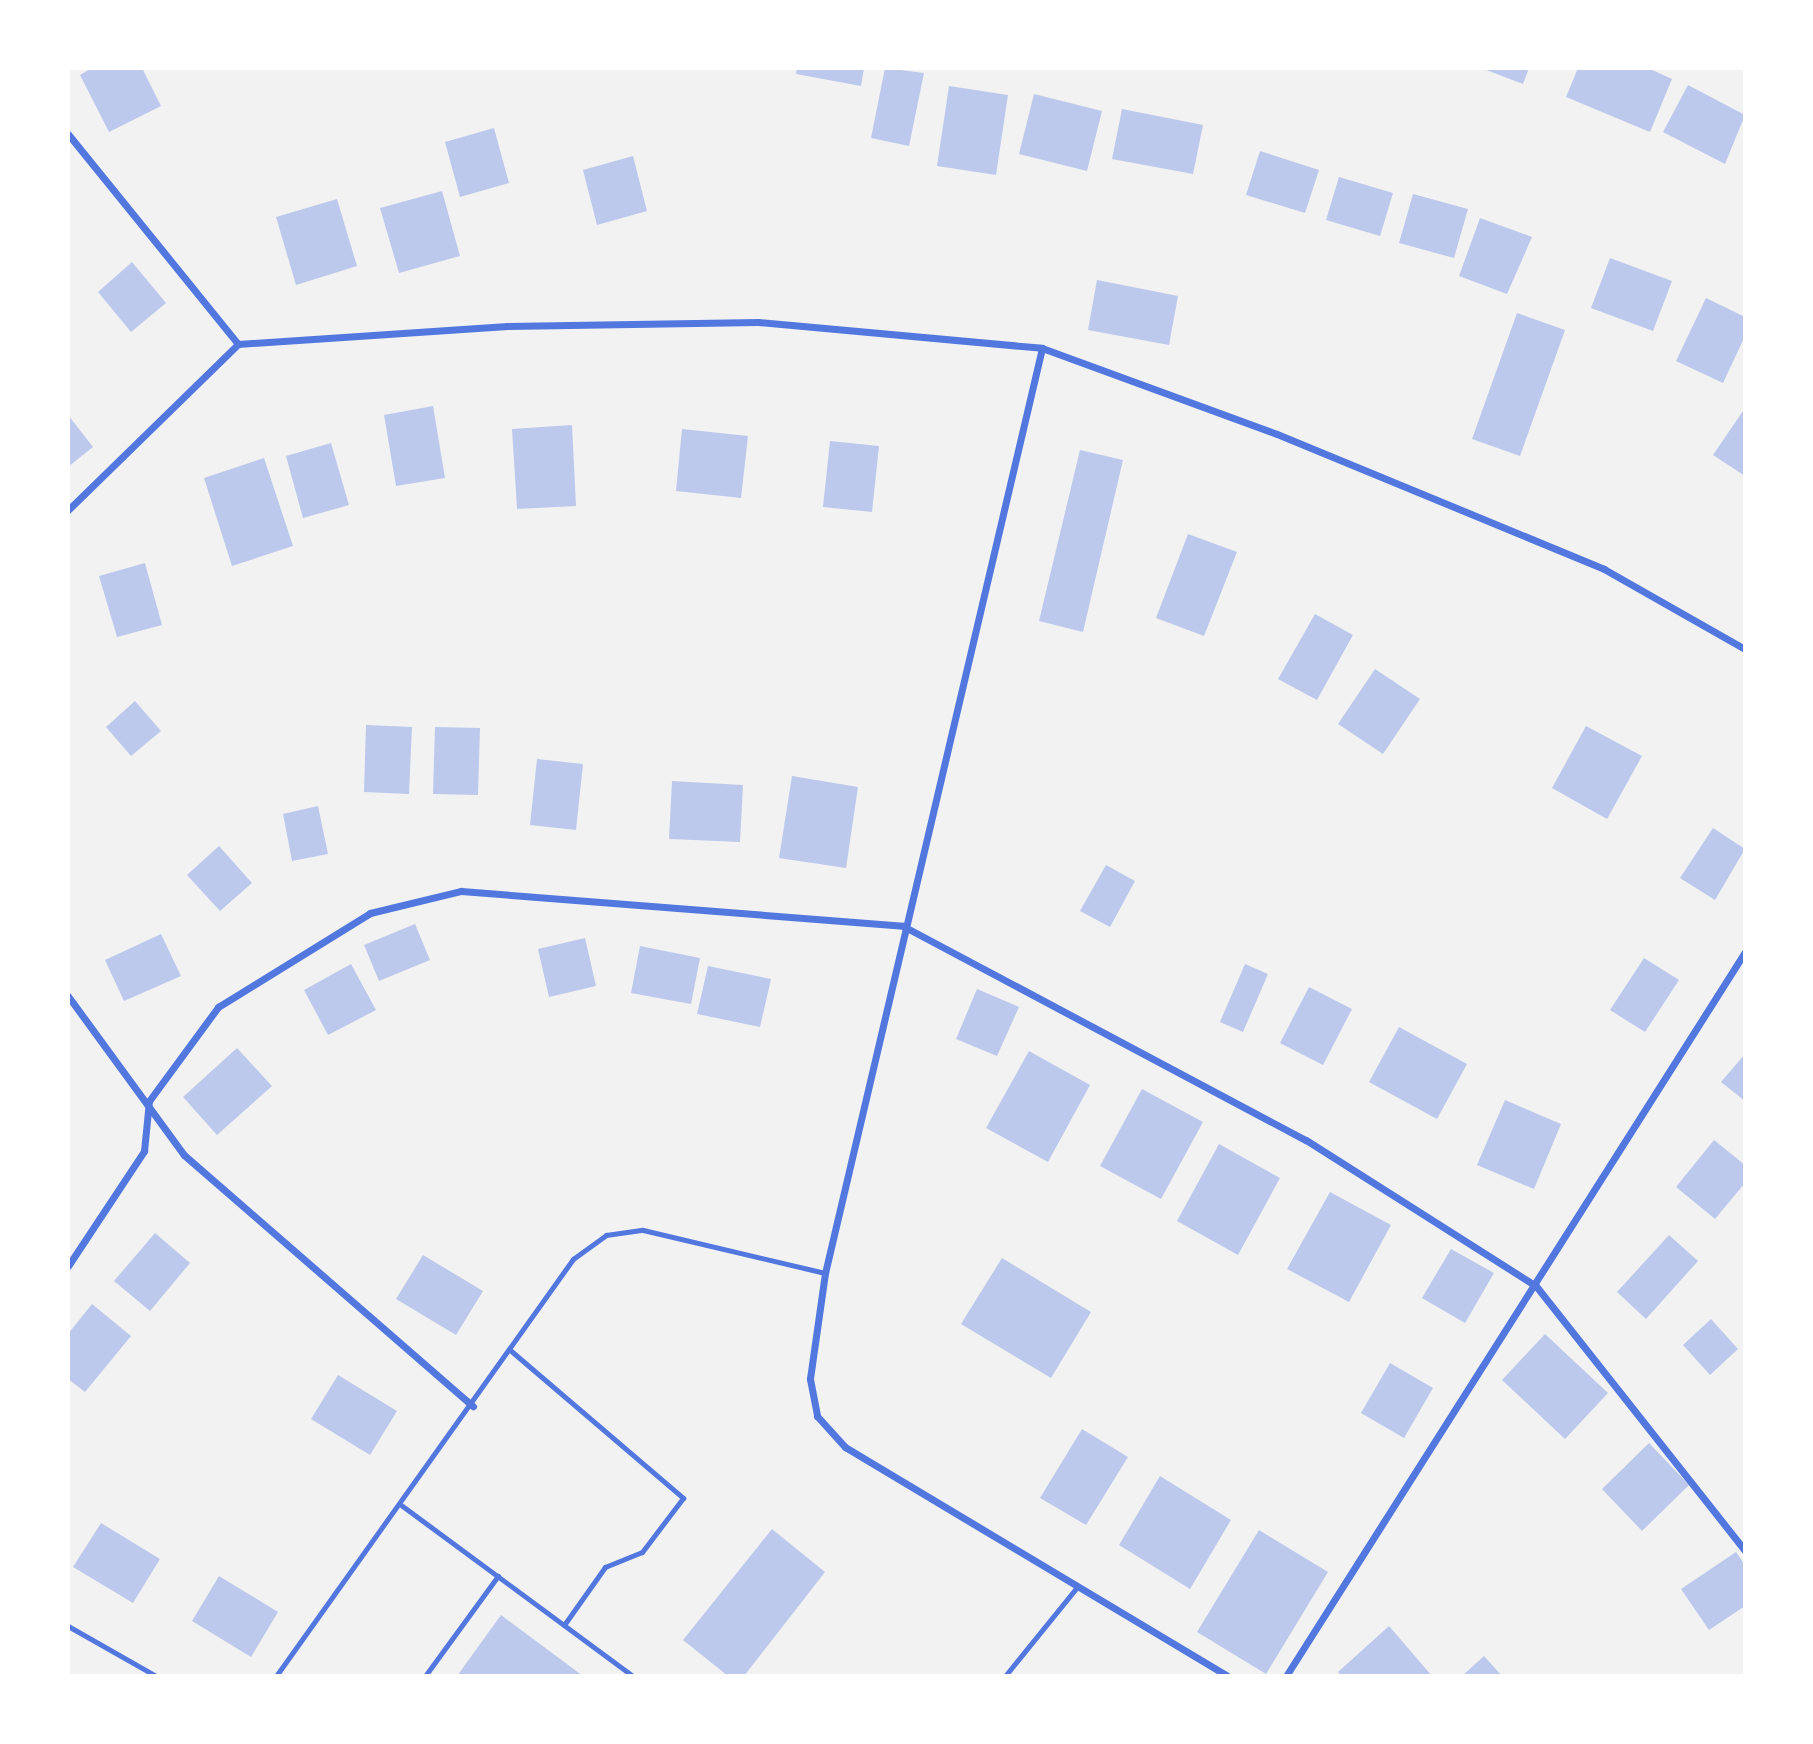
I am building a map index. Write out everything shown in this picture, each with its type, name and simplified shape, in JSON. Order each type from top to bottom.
[{"type":"street","points":[[68,134],[239,344]]},
{"type":"street","points":[[68,510],[239,344],[507,326],[758,322],[1042,348],[1277,434],[1604,569],[1745,649]]},
{"type":"street","points":[[1042,348],[904,926],[825,1273],[810,1379],[817,1416],[845,1447],[1227,1676]]},
{"type":"street","points":[[68,1266],[144,1151],[149,1101],[218,1007],[370,913],[461,891],[904,926],[1306,1140],[1536,1286],[1745,1551]]},
{"type":"street","points":[[1286,1676],[1536,1286],[1745,952]]},
{"type":"street","points":[[68,996],[149,1101],[184,1155],[473,1406]]},
{"type":"lane","points":[[276,1676],[473,1406],[573,1259],[606,1235],[643,1230],[825,1273]]},
{"type":"lane","points":[[510,1350],[683,1498],[642,1552],[605,1567],[564,1625]]},
{"type":"lane","points":[[401,1505],[633,1676]]},
{"type":"lane","points":[[425,1676],[498,1576]]},
{"type":"lane","points":[[1005,1676],[1077,1586]]},
{"type":"lane","points":[[68,1626],[156,1676]]},
{"type":"building","points":[[92,68],[142,68],[161,106],[109,132],[80,75]]},
{"type":"building","points":[[797,68],[864,68],[861,86],[796,74]]},
{"type":"building","points":[[885,68],[924,73],[909,146],[871,138]]},
{"type":"building","points":[[1481,68],[1529,68],[1523,84]]},
{"type":"building","points":[[1578,68],[1648,68],[1672,79],[1650,132],[1566,97]]},
{"type":"building","points":[[1688,85],[1745,115],[1725,164],[1663,132]]},
{"type":"building","points":[[949,86],[1008,95],[996,175],[937,166]]},
{"type":"building","points":[[1034,94],[1102,111],[1087,171],[1019,154]]},
{"type":"building","points":[[1122,109],[1203,125],[1193,174],[1112,159]]},
{"type":"building","points":[[494,128],[509,183],[460,197],[445,142]]},
{"type":"building","points":[[1260,151],[1319,170],[1305,213],[1246,195]]},
{"type":"building","points":[[633,156],[647,211],[597,225],[583,170]]},
{"type":"building","points":[[1339,177],[1393,193],[1380,236],[1326,220]]},
{"type":"building","points":[[442,191],[460,256],[399,273],[380,208]]},
{"type":"building","points":[[1413,194],[1468,209],[1454,258],[1399,243]]},
{"type":"building","points":[[337,199],[357,266],[296,285],[276,217]]},
{"type":"building","points":[[1480,218],[1532,237],[1507,294],[1459,276]]},
{"type":"building","points":[[1610,258],[1672,281],[1653,331],[1591,308]]},
{"type":"building","points":[[132,262],[166,303],[131,332],[98,292]]},
{"type":"building","points":[[1097,280],[1178,296],[1169,345],[1088,330]]},
{"type":"building","points":[[1706,298],[1745,317],[1745,336],[1723,383],[1676,361]]},
{"type":"building","points":[[1517,313],[1565,330],[1520,456],[1472,439]]},
{"type":"building","points":[[433,406],[445,478],[396,486],[384,415]]},
{"type":"building","points":[[1745,408],[1745,476],[1713,455]]},
{"type":"building","points":[[68,415],[93,447],[68,467]]},
{"type":"building","points":[[572,425],[576,506],[517,509],[512,429]]},
{"type":"building","points":[[682,429],[748,436],[741,498],[676,491]]},
{"type":"building","points":[[830,441],[879,446],[872,512],[823,507]]},
{"type":"building","points":[[331,443],[349,505],[303,518],[286,456]]},
{"type":"building","points":[[1080,450],[1123,460],[1083,632],[1039,621]]},
{"type":"building","points":[[264,458],[293,546],[232,566],[204,478]]},
{"type":"building","points":[[1188,534],[1237,552],[1204,636],[1156,618]]},
{"type":"building","points":[[145,563],[162,625],[117,637],[99,576]]},
{"type":"building","points":[[1315,614],[1353,635],[1317,700],[1278,679]]},
{"type":"building","points":[[1375,669],[1420,699],[1383,754],[1338,724]]},
{"type":"building","points":[[135,701],[161,731],[131,756],[106,727]]},
{"type":"building","points":[[366,725],[412,727],[409,794],[364,792]]},
{"type":"building","points":[[1586,726],[1642,756],[1607,819],[1552,788]]},
{"type":"building","points":[[435,727],[480,728],[478,795],[433,794]]},
{"type":"building","points":[[537,759],[583,764],[576,830],[530,825]]},
{"type":"building","points":[[792,776],[858,787],[846,868],[779,858]]},
{"type":"building","points":[[672,781],[743,785],[740,842],[669,839]]},
{"type":"building","points":[[318,806],[328,854],[292,861],[283,814]]},
{"type":"building","points":[[1713,828],[1745,849],[1715,900],[1680,878]]},
{"type":"building","points":[[219,846],[252,883],[220,911],[187,875]]},
{"type":"building","points":[[1106,865],[1135,881],[1110,927],[1080,911]]},
{"type":"building","points":[[415,924],[430,960],[379,981],[364,945]]},
{"type":"building","points":[[161,934],[181,976],[124,1001],[105,960]]},
{"type":"building","points":[[585,938],[596,986],[549,997],[538,949]]},
{"type":"building","points":[[640,946],[700,958],[691,1004],[631,993]]},
{"type":"building","points":[[1644,958],[1679,980],[1645,1032],[1610,1010]]},
{"type":"building","points":[[351,964],[376,1010],[328,1035],[304,990]]},
{"type":"building","points":[[1245,964],[1268,974],[1243,1032],[1220,1022]]},
{"type":"building","points":[[708,966],[771,979],[760,1027],[697,1014]]},
{"type":"building","points":[[1309,987],[1352,1009],[1323,1065],[1280,1043]]},
{"type":"building","points":[[977,989],[1019,1007],[997,1056],[956,1039]]},
{"type":"building","points":[[1399,1027],[1467,1064],[1437,1119],[1369,1082]]},
{"type":"building","points":[[237,1048],[272,1086],[217,1135],[183,1097]]},
{"type":"building","points":[[1029,1051],[1090,1085],[1048,1162],[986,1128]]},
{"type":"building","points":[[1745,1054],[1745,1101],[1721,1082]]},
{"type":"building","points":[[1142,1089],[1203,1122],[1161,1199],[1100,1166]]},
{"type":"building","points":[[1505,1100],[1561,1124],[1534,1189],[1477,1165]]},
{"type":"building","points":[[1714,1140],[1745,1165],[1745,1183],[1715,1219],[1676,1187]]},
{"type":"building","points":[[1219,1144],[1280,1178],[1238,1255],[1177,1221]]},
{"type":"building","points":[[1330,1192],[1391,1225],[1349,1302],[1287,1269]]},
{"type":"building","points":[[155,1233],[190,1263],[150,1311],[114,1281]]},
{"type":"building","points":[[1669,1235],[1698,1261],[1646,1319],[1617,1292]]},
{"type":"building","points":[[1451,1249],[1494,1273],[1465,1323],[1422,1298]]},
{"type":"building","points":[[423,1255],[483,1291],[456,1335],[396,1299]]},
{"type":"building","points":[[1002,1258],[1091,1312],[1051,1378],[961,1324]]},
{"type":"building","points":[[92,1304],[131,1336],[85,1392],[68,1379],[68,1334]]},
{"type":"building","points":[[1711,1319],[1738,1349],[1710,1375],[1683,1345]]},
{"type":"building","points":[[1545,1334],[1608,1393],[1565,1439],[1502,1380]]},
{"type":"building","points":[[1390,1363],[1433,1388],[1404,1438],[1361,1413]]},
{"type":"building","points":[[338,1375],[397,1411],[370,1455],[311,1419]]},
{"type":"building","points":[[1082,1429],[1128,1457],[1086,1525],[1040,1498]]},
{"type":"building","points":[[1649,1443],[1689,1485],[1642,1531],[1602,1489]]},
{"type":"building","points":[[1160,1476],[1231,1520],[1190,1589],[1119,1545]]},
{"type":"building","points":[[101,1523],[160,1559],[133,1603],[73,1567]]},
{"type":"building","points":[[772,1529],[825,1572],[744,1676],[728,1676],[683,1640]]},
{"type":"building","points":[[1259,1530],[1328,1572],[1266,1674],[1197,1632]]},
{"type":"building","points":[[1736,1552],[1745,1565],[1745,1606],[1709,1630],[1681,1589]]},
{"type":"building","points":[[219,1576],[278,1612],[251,1657],[192,1621]]},
{"type":"building","points":[[501,1615],[583,1676],[457,1676]]},
{"type":"building","points":[[1389,1626],[1432,1676],[1342,1676],[1338,1672]]},
{"type":"building","points":[[1484,1656],[1502,1676],[1462,1676]]}]
